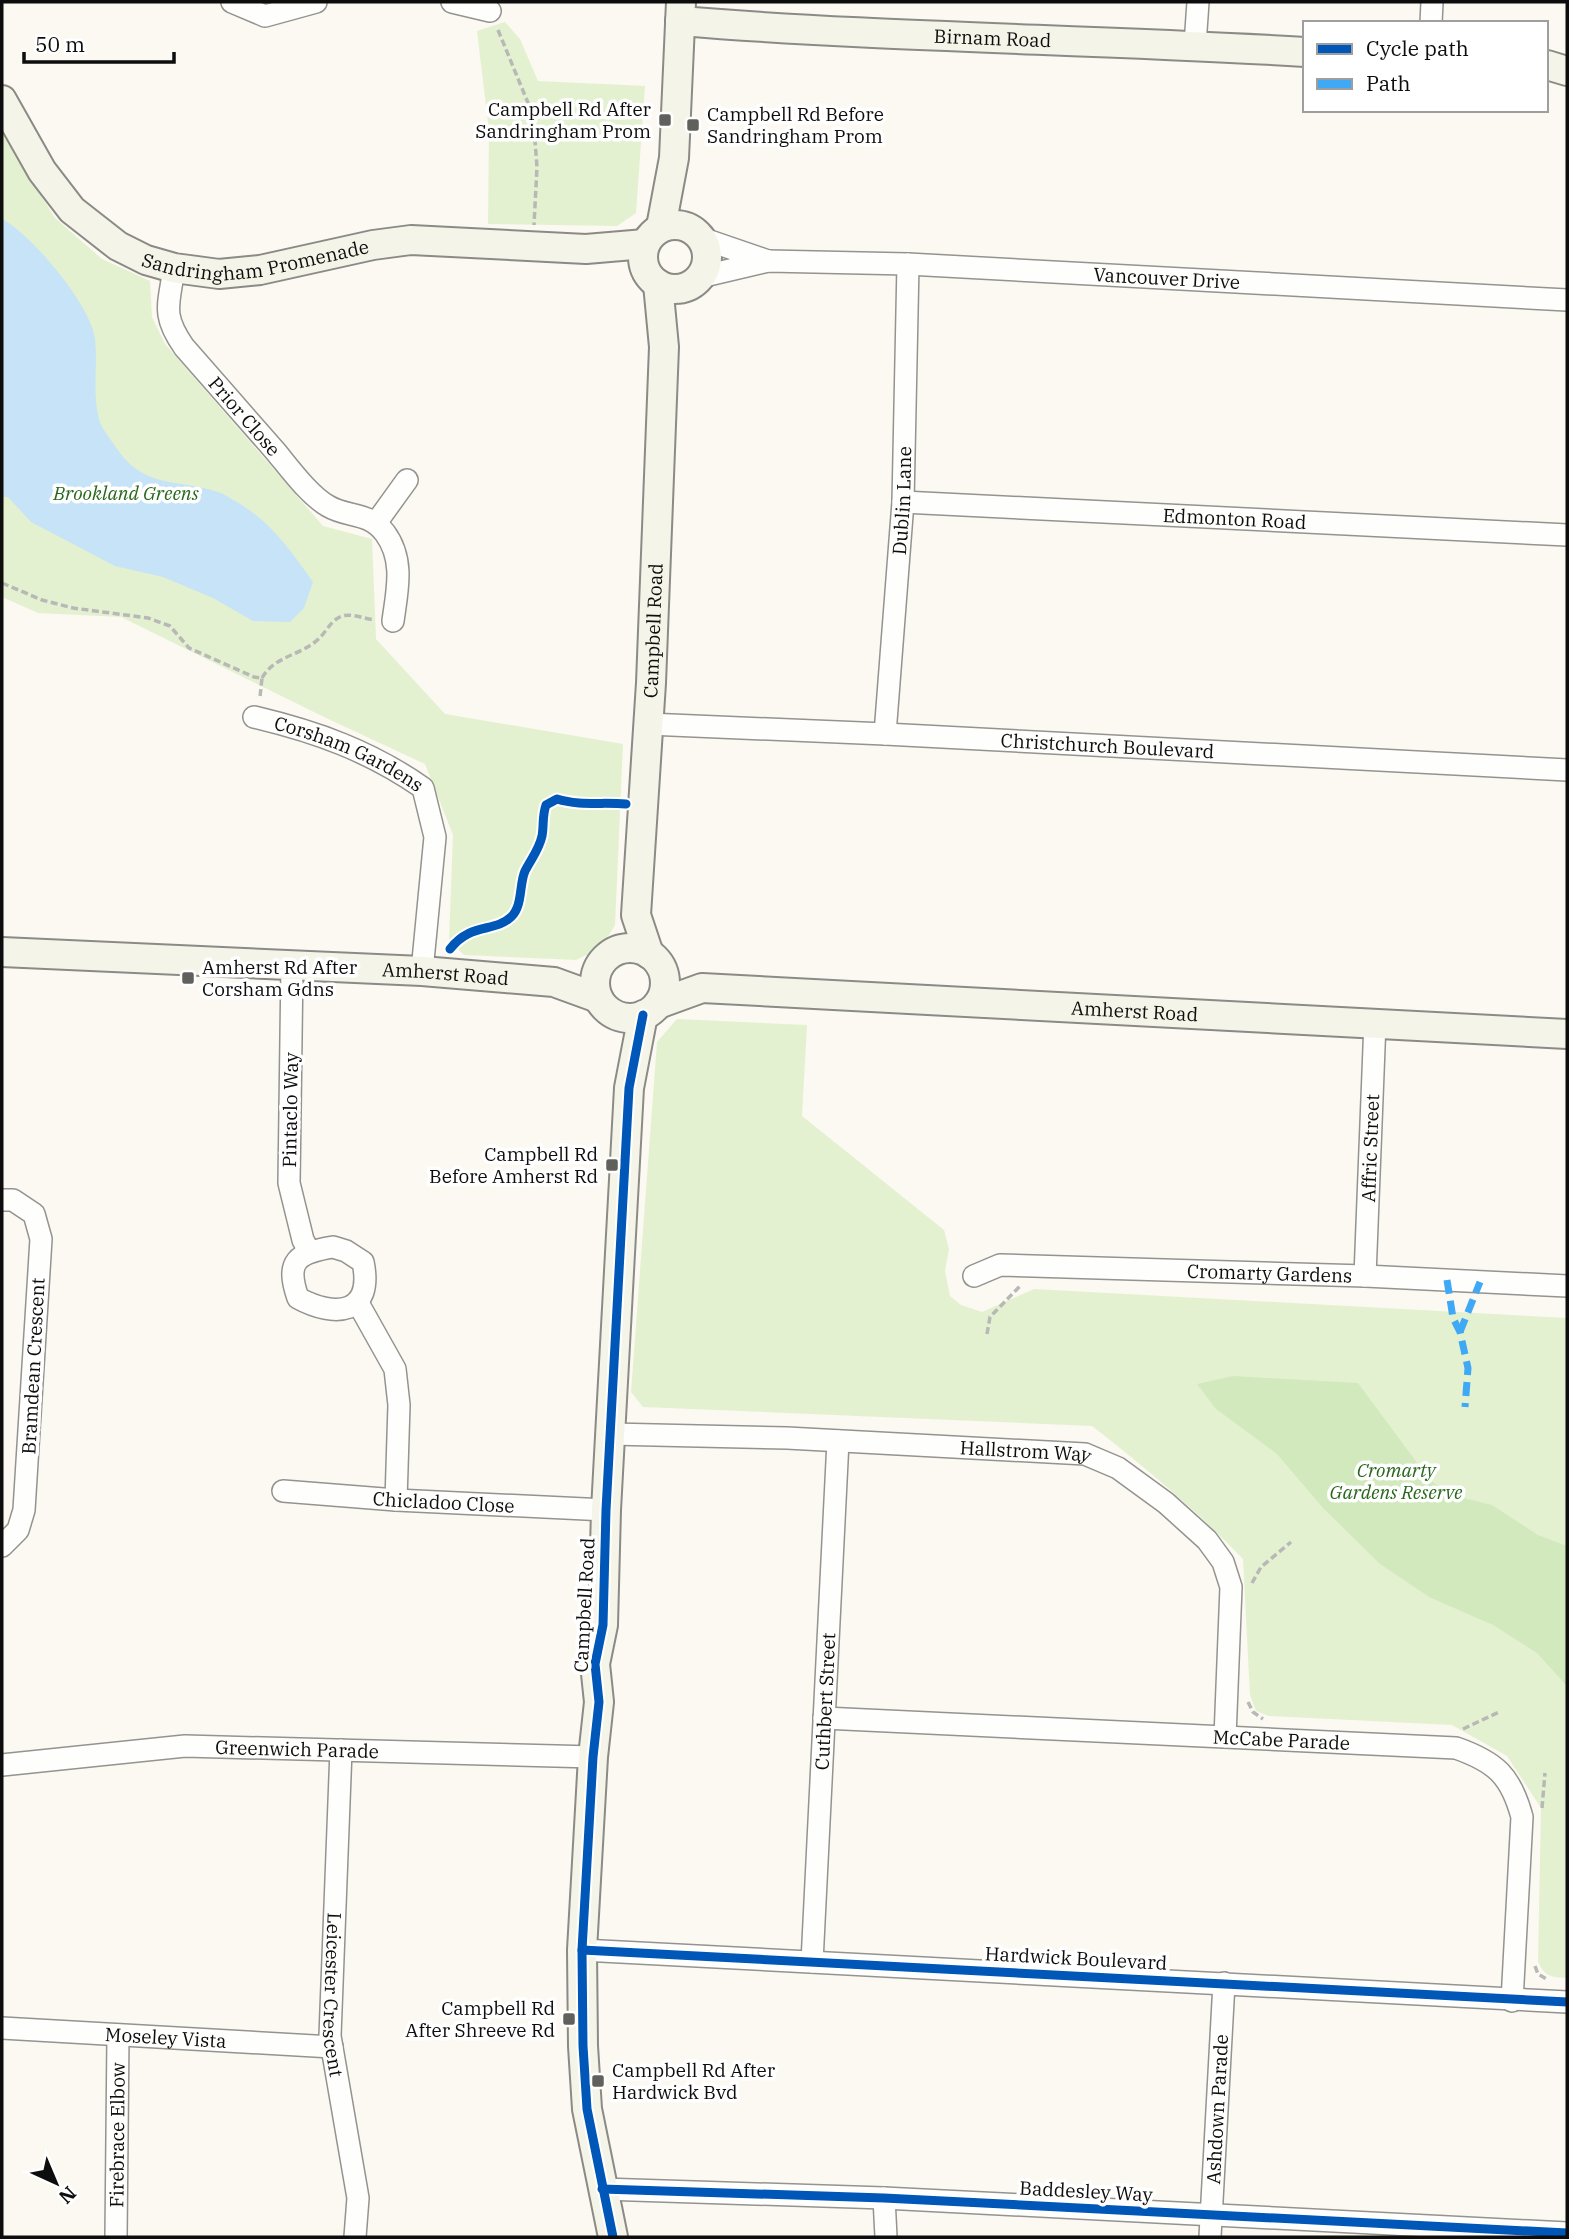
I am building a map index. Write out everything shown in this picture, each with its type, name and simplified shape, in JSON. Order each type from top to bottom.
[{"type":"street","points":[[232,2],[265,16],[316,2]]},
{"type":"street","points":[[452,2],[490,11]]},
{"type":"street","points":[[1195,45],[1198,2]]},
{"type":"street","points":[[1431,21],[1432,2]]},
{"type":"street","name":"Birnam Road","points":[[680,12],[859,34],[1195,45],[1303,52]]},
{"type":"street","name":"Campbell Road","points":[[653,958],[636,915],[648,724],[664,347],[652,256],[674,158],[680,12]]},
{"type":"street","points":[[1548,65],[1567,63]]},
{"type":"street","points":[[1548,66],[1567,71]]},
{"type":"street","name":"Sandringham Promenade","points":[[2,100],[42,171],[72,210],[118,246],[146,260],[174,268],[219,274],[260,270],[373,245],[411,240],[586,249],[652,256]]},
{"type":"street","name":"Campbell Road","points":[[664,347],[695,281],[704,270],[707,254],[697,234],[674,158]]},
{"type":"street","points":[[695,281],[674,289],[652,256],[677,224],[697,234]]},
{"type":"street","name":"Vancouver Drive","points":[[697,234],[768,261]]},
{"type":"street","name":"Vancouver Drive","points":[[695,281],[768,261],[908,264],[1567,300]]},
{"type":"street","name":"Dublin Lane","points":[[885,734],[903,502],[908,264]]},
{"type":"street","name":"Prior Close","points":[[174,268],[167,315],[184,346],[301,481],[329,507],[364,516],[376,523]]},
{"type":"street","points":[[393,621],[398,567],[395,550],[376,523],[407,480]]},
{"type":"street","name":"Edmonton Road","points":[[903,502],[1567,535]]},
{"type":"street","name":"Corsham Gardens","points":[[254,717],[323,736],[392,766],[423,788],[435,837],[422,971]]},
{"type":"street","name":"Christchurch Boulevard","points":[[648,724],[885,734],[1567,771]]},
{"type":"street","name":"Campbell Road","points":[[608,959],[636,915]]},
{"type":"street","name":"Amherst Road","points":[[554,982],[628,948],[653,958],[702,988]]},
{"type":"street","name":"Amherst Road","points":[[2,952],[422,971],[554,982],[606,1006],[623,1017],[702,988],[1567,1034]]},
{"type":"street","points":[[650,1009],[663,994],[665,983],[663,972],[653,958]]},
{"type":"street","points":[[606,1006],[596,988],[608,959]]},
{"type":"street","name":"Pintaclo Way","points":[[292,965],[289,1183],[303,1240],[309,1251]]},
{"type":"street","name":"Campbell Road","points":[[606,1006],[629,1088]]},
{"type":"street","name":"Campbell Road","points":[[612,2237],[587,2100],[582,1950],[593,1757],[599,1702],[595,1664],[603,1625],[606,1510],[629,1088],[650,1009]]},
{"type":"street","name":"Affric Street","points":[[1365,1276],[1375,1022]]},
{"type":"street","name":"Bramdean Crescent","points":[[2,1200],[13,1200],[34,1214],[41,1239],[24,1510],[18,1530],[2,1546]]},
{"type":"street","points":[[333,1247],[346,1251],[363,1262],[367,1282],[358,1303],[345,1309],[313,1306],[298,1298],[292,1281],[293,1271],[296,1262],[309,1251],[333,1247]]},
{"type":"street","name":"Cromarty Gardens","points":[[974,1276],[1000,1265],[1365,1276],[1567,1286]]},
{"type":"street","points":[[358,1303],[395,1369],[399,1405],[396,1500]]},
{"type":"street","name":"Hallstrom Way","points":[[611,1434],[838,1441],[1085,1454],[1118,1468],[1166,1503],[1206,1540],[1223,1562],[1231,1587],[1225,1737]]},
{"type":"street","name":"Cuthbert Street","points":[[812,1962],[838,1441]]},
{"type":"street","name":"Chicladoo Close","points":[[283,1491],[396,1500],[606,1510]]},
{"type":"street","name":"McCabe Parade","points":[[824,1718],[1456,1748],[1480,1756],[1502,1772],[1516,1793],[1522,1817],[1511,2001]]},
{"type":"street","name":"Greenwich Parade","points":[[2,1765],[185,1746],[593,1757]]},
{"type":"street","name":"Leicester Crescent","points":[[341,1750],[330,2036],[358,2198],[355,2237]]},
{"type":"street","name":"Hardwick Boulevard","points":[[582,1950],[1567,2003]]},
{"type":"street","name":"Ashdown Parade","points":[[1210,2237],[1224,1983]]},
{"type":"street","name":"Moseley Vista","points":[[2,2028],[332,2047]]},
{"type":"street","name":"Firebrace Elbow","points":[[116,2237],[118,2035]]},
{"type":"street","name":"Baddesley Way","points":[[602,2189],[884,2198],[1567,2233]]},
{"type":"street","points":[[884,2198],[886,2237]]},
{"type":"path","points":[[490,11],[533,115],[537,167],[533,234]]},
{"type":"path","points":[[2,583],[43,600],[72,608],[148,618],[170,626],[189,648],[254,677],[262,678]]},
{"type":"path","points":[[254,717],[262,693],[262,678],[271,665],[318,641],[338,617],[353,615],[393,621]]},
{"type":"path","points":[[987,1334],[990,1317],[1040,1266]]},
{"type":"path","points":[[1251,1585],[1261,1567],[1291,1542]]},
{"type":"path","points":[[1246,1696],[1252,1712],[1266,1720]]},
{"type":"path","points":[[1457,1729],[1467,1729],[1499,1712]]},
{"type":"green space","points":[[505,22],[520,39],[538,81],[645,86],[636,213],[617,226],[488,224],[489,131],[477,31]]},
{"type":"green space","name":"Brookland Greens","points":[[2,128],[55,218],[102,259],[150,281],[152,317],[165,344],[323,526],[372,539],[376,639],[445,714],[623,744],[615,925],[601,948],[576,960],[464,955],[449,941],[453,835],[425,764],[121,617],[38,613],[2,597]]},
{"type":"green space","name":"Cromarty Gardens Reserve","points":[[677,1019],[807,1025],[802,1116],[944,1230],[949,1249],[945,1271],[950,1296],[961,1305],[982,1312],[1034,1289],[1567,1318],[1567,1978],[1549,1975],[1538,1961],[1541,1808],[1507,1756],[1452,1725],[1269,1716],[1256,1711],[1250,1695],[1243,1559],[1170,1490],[1092,1426],[643,1407],[631,1392],[657,1042]]},
{"type":"green space","points":[[1233,1376],[1358,1383],[1429,1479],[1448,1494],[1492,1505],[1538,1535],[1567,1546],[1567,1686],[1537,1653],[1493,1625],[1429,1597],[1380,1564],[1323,1508],[1277,1454],[1216,1409],[1197,1384]]},
{"type":"water","points":[[2,219],[28,239],[43,255],[83,308],[95,339],[99,419],[126,460],[149,476],[226,495],[270,528],[305,570],[313,582],[304,608],[290,622],[253,621],[213,598],[163,577],[115,566],[31,522],[8,497],[2,497]]},
{"type":"marked path","points":[[1447,1280],[1453,1318],[1460,1332],[1468,1368],[1465,1407]]},
{"type":"marked path","points":[[1460,1332],[1480,1282]]},
{"type":"cycle path","points":[[450,949],[466,935],[504,922],[515,912],[525,871],[541,841],[546,805],[557,799],[582,803],[626,804]]},
{"type":"cycle path","points":[[613,2237],[587,2109],[582,1950],[593,1757],[599,1702],[595,1664],[603,1625],[606,1510],[629,1088],[643,1015]]},
{"type":"cycle path","points":[[582,1950],[1567,2002]]},
{"type":"cycle path","points":[[602,2189],[884,2198],[1567,2233]]},
{"type":"place","name":"Campbell Rd After Sandringham Prom","points":[[665,120]]},
{"type":"place","name":"Campbell Rd Before Sandringham Prom","points":[[693,125]]},
{"type":"place","name":"Amherst Rd After Corsham Gdns","points":[[188,978]]},
{"type":"place","name":"Campbell Rd Before Amherst Rd","points":[[612,1165]]},
{"type":"place","name":"Campbell Rd After Shreeve Rd","points":[[569,2019]]},
{"type":"place","name":"Campbell Rd After Hardwick Bvd","points":[[598,2081]]}]
